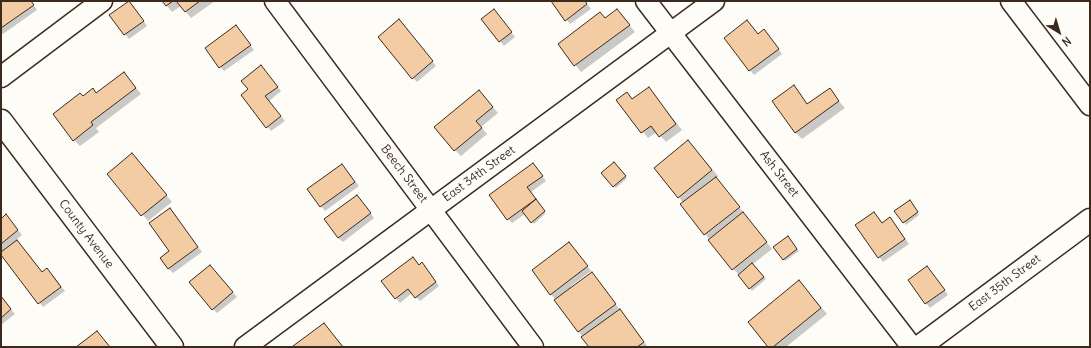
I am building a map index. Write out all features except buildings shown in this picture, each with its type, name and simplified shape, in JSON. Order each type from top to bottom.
[{"type":"street","points":[[1,77],[102,1]]},
{"type":"street","name":"Beech Street","points":[[275,1],[533,347]]},
{"type":"street","name":"Ash Street","points":[[646,1],[912,347]]},
{"type":"street","name":"East 34th Street","points":[[245,347],[714,1]]},
{"type":"street","points":[[1011,1],[1090,105]]},
{"type":"street","name":"County Avenue","points":[[1,122],[172,347]]},
{"type":"street","name":"East 35th Street","points":[[919,347],[1090,220]]}]
